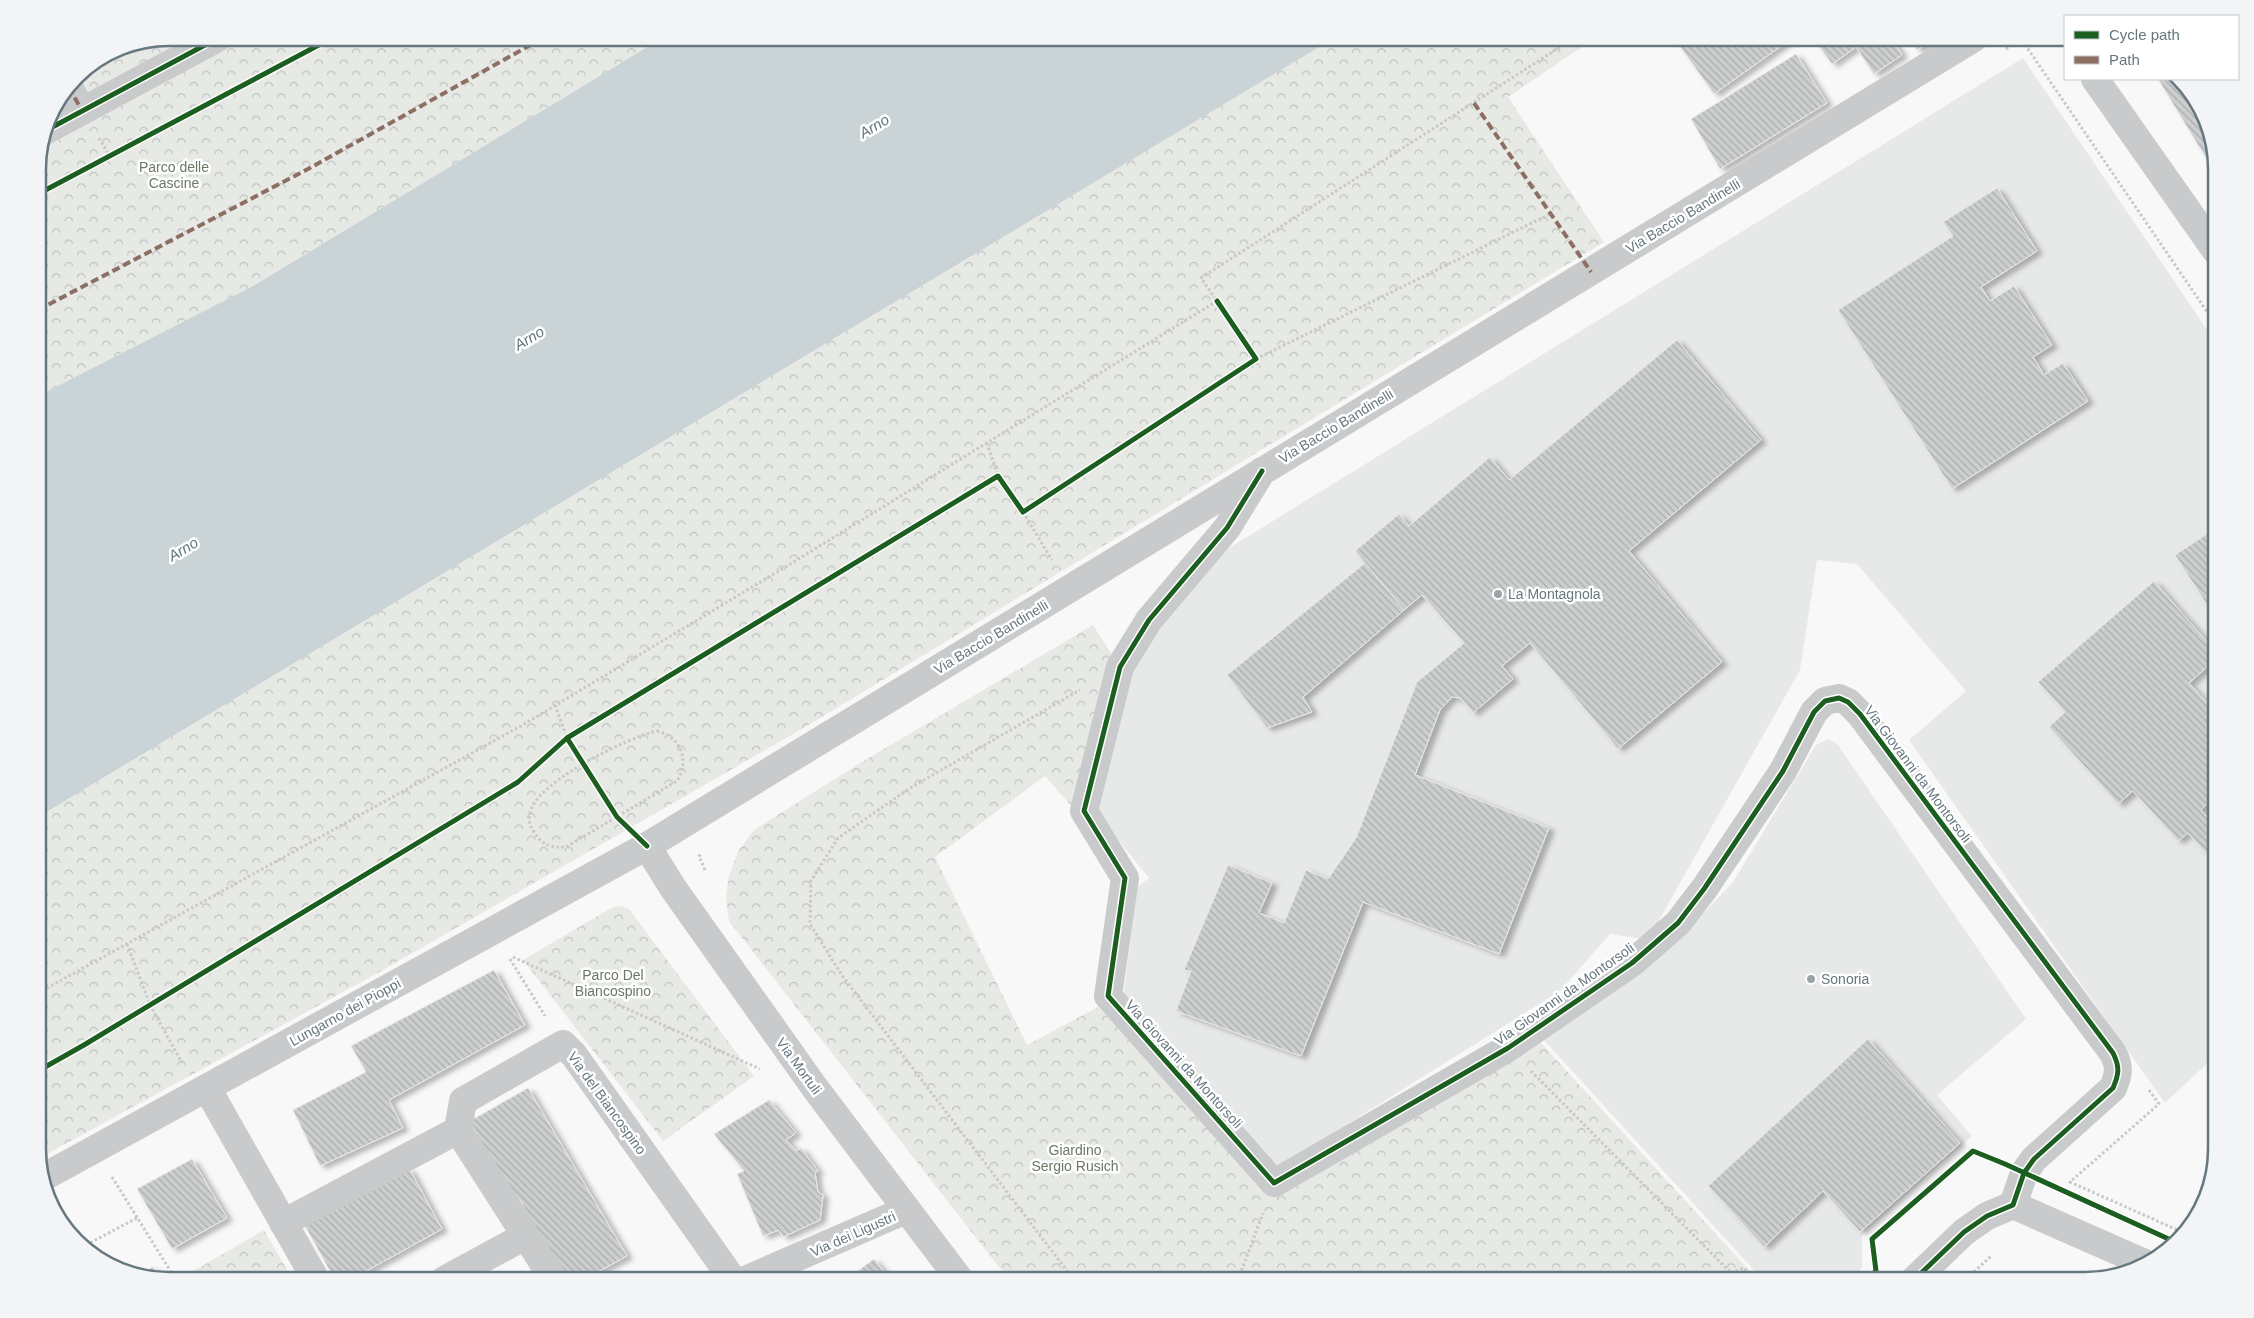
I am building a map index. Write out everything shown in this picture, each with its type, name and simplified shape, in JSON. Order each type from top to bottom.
[{"type":"street","name":"Via Baccio Bandinelli","points":[[647,846],[1961,46]]},
{"type":"street","points":[[54,126],[201,47]]},
{"type":"street","points":[[2096,80],[2207,235]]},
{"type":"street","points":[[72,93],[82,111]]},
{"type":"street","name":"Via Giovanni da Montorsoli","points":[[1262,471],[1227,528],[1149,620],[1120,667],[1084,811],[1124,878],[1108,996],[1274,1182],[1508,1048],[1632,963],[1678,923],[1704,889],[1783,771],[1814,712],[1824,701],[1839,698],[1848,702],[1860,714],[2113,1053],[2118,1064],[2118,1076],[2113,1088],[2034,1159],[2024,1173],[2013,1205]]},
{"type":"street","name":"Lungarno dei Pioppi","points":[[49,1174],[647,846]]},
{"type":"street","name":"Via Mortuli","points":[[647,846],[673,888],[803,1072],[954,1272]]},
{"type":"street","name":"Via del Biancospino","points":[[458,1130],[462,1101],[562,1044],[574,1055],[727,1272]]},
{"type":"street","points":[[202,1090],[311,1272]]},
{"type":"street","points":[[283,1223],[458,1130],[549,1272]]},
{"type":"street","points":[[1922,1272],[1964,1232],[1987,1216],[2013,1205],[2137,1260]]},
{"type":"street","name":"Via dei Ligustri","points":[[773,1272],[906,1210]]},
{"type":"street","points":[[459,1272],[526,1236]]},
{"type":"path","points":[[1222,308],[1201,278],[1561,46]]},
{"type":"path","points":[[2026,46],[2207,312]]},
{"type":"path","points":[[102,159],[118,150]]},
{"type":"path","points":[[1247,365],[1550,214]]},
{"type":"path","points":[[47,989],[521,726],[792,563],[1217,301]]},
{"type":"path","points":[[1251,352],[1256,359]]},
{"type":"path","points":[[987,443],[998,476],[1003,483]]},
{"type":"path","points":[[990,481],[998,476]]},
{"type":"path","points":[[1018,505],[1057,568]]},
{"type":"path","points":[[1022,512],[1031,506]]},
{"type":"path","points":[[1068,1272],[841,974],[810,924],[811,881],[838,838],[910,788],[1120,667]]},
{"type":"path","points":[[555,705],[571,744]]},
{"type":"path","points":[[657,731],[668,734],[679,745],[684,762],[682,772],[677,781],[617,817],[566,847],[551,848],[538,839],[530,826],[529,817],[532,806],[546,790],[584,765],[627,741],[657,731]]},
{"type":"path","points":[[560,744],[575,732]]},
{"type":"path","points":[[580,758],[588,772]]},
{"type":"path","points":[[612,810],[647,846]]},
{"type":"path","points":[[127,944],[150,1004],[202,1090]]},
{"type":"path","points":[[562,1044],[507,955],[763,1071]]},
{"type":"path","points":[[142,1010],[159,999]]},
{"type":"path","points":[[1508,1048],[1731,1272],[1744,1268],[1748,1272]]},
{"type":"path","points":[[97,1148],[137,1218],[171,1272]]},
{"type":"path","points":[[1241,1272],[1274,1182]]},
{"type":"path","points":[[90,1243],[137,1218]]},
{"type":"path","points":[[1973,1272],[1998,1250]]},
{"type":"shaded area","name":"La Montagnola","points":[[2023,58],[2207,330],[2208,1063],[2165,1103],[1909,740],[1966,691],[1857,564],[1817,560],[1800,670],[1648,940],[1610,934],[1560,991],[1274,1170],[1123,1000],[1137,887],[1149,878],[1095,811],[1126,678],[1159,624],[1213,558]]},
{"type":"shaded area","name":"Sonoria","points":[[1829,739],[1838,745],[2026,1019],[1937,1095],[1972,1136],[1862,1235],[1862,1268],[1858,1272],[1756,1272],[1542,1038],[1678,940],[1733,882],[1816,745]]},
{"type":"green space","points":[[1309,46],[1583,46],[1508,97],[1604,242],[807,726],[383,970],[47,1154],[47,812],[954,266]]},
{"type":"green space","name":"Parco delle Cascine","points":[[161,47],[648,47],[253,286],[47,391],[47,153],[50,137],[67,101],[82,82],[94,72],[115,59],[137,50]]},
{"type":"green space","name":"Giardino Sergio Rusich","points":[[1093,625],[1120,667],[1081,817],[1045,776],[935,857],[1027,1045],[1098,1007],[1272,1186],[1531,1032],[1751,1272],[1003,1272],[729,921],[726,897],[729,875],[739,850],[754,830],[857,765]]},
{"type":"green space","name":"Parco Del Biancospino","points":[[621,906],[629,909],[754,1076],[663,1141],[523,960],[613,907]]},
{"type":"green space","points":[[264,1230],[288,1272],[192,1272]]},
{"type":"water","name":"Arno","points":[[1320,46],[47,812],[47,391],[253,286],[648,47]]},
{"type":"building","points":[[1680,46],[1781,46],[1714,94]]},
{"type":"building","points":[[1819,46],[1896,46],[1902,55],[1874,74],[1856,47],[1832,64]]},
{"type":"building","points":[[1915,46],[1924,46],[1917,50]]},
{"type":"building","points":[[1796,54],[1827,103],[1720,169],[1691,119]]},
{"type":"building","points":[[2159,80],[2170,80],[2172,82],[2191,108],[2204,137],[2207,160]]},
{"type":"building","points":[[1997,188],[2037,251],[1981,287],[1990,301],[2014,286],[2052,345],[2033,357],[2044,375],[2063,363],[2088,401],[1952,489],[1838,310],[1953,236],[1943,222]]},
{"type":"building","points":[[1677,340],[1761,440],[1629,551],[1722,662],[1618,749],[1530,643],[1502,666],[1513,679],[1473,713],[1460,698],[1452,697],[1440,710],[1415,775],[1549,828],[1499,954],[1363,902],[1301,1056],[1176,1011],[1191,971],[1184,970],[1228,865],[1272,883],[1259,913],[1284,923],[1306,870],[1328,879],[1356,838],[1417,682],[1464,643],[1422,595],[1404,610],[1355,551],[1399,514],[1409,526],[1490,457],[1509,480]]},
{"type":"building","points":[[2207,534],[2207,606],[2175,555]]},
{"type":"building","points":[[1365,563],[1404,610],[1303,697],[1312,712],[1267,728],[1227,675]]},
{"type":"building","points":[[2154,581],[2207,642],[2208,667],[2189,683],[2208,704],[2208,803],[2201,810],[2208,818],[2208,853],[2188,833],[2178,841],[2133,791],[2118,804],[2049,727],[2065,712],[2038,682]]},
{"type":"building","points":[[494,970],[525,1025],[389,1100],[403,1128],[320,1166],[293,1110],[366,1072],[351,1046]]},
{"type":"building","points":[[1868,1039],[1960,1143],[1860,1232],[1823,1191],[1764,1247],[1708,1186]]},
{"type":"building","points":[[528,1088],[627,1256],[598,1272],[560,1272],[520,1200],[513,1202],[470,1121]]},
{"type":"building","points":[[769,1100],[796,1133],[786,1140],[796,1151],[801,1148],[818,1171],[815,1173],[818,1192],[823,1195],[820,1220],[783,1237],[779,1230],[763,1236],[737,1174],[744,1171],[714,1134]]},
{"type":"building","points":[[192,1159],[227,1218],[172,1249],[137,1189]]},
{"type":"building","points":[[409,1168],[442,1229],[364,1272],[331,1272],[304,1224]]},
{"type":"building","points":[[874,1259],[885,1272],[857,1272]]},
{"type":"building","points":[[153,1267],[155,1271],[153,1271],[147,1270]]},
{"type":"marked path","points":[[47,305],[308,169],[527,47]]},
{"type":"marked path","points":[[72,93],[82,111]]},
{"type":"marked path","points":[[1474,103],[1591,272]]},
{"type":"cycle path","points":[[54,126],[201,47]]},
{"type":"cycle path","points":[[47,189],[315,47]]},
{"type":"cycle path","points":[[47,1066],[518,782],[567,738],[998,476],[1023,512],[1256,359],[1217,301]]},
{"type":"cycle path","points":[[1262,471],[1227,528],[1149,620],[1120,667],[1084,811],[1125,878],[1108,996],[1274,1183],[1508,1048],[1632,963],[1678,923],[1704,889],[1783,771],[1814,712],[1825,701],[1839,698],[1848,702],[1860,714],[2113,1053],[2118,1067],[2117,1079],[2113,1088],[2034,1159],[2024,1173],[2013,1205],[1987,1216],[1964,1232],[1922,1272]]},
{"type":"cycle path","points":[[567,738],[617,817],[647,846]]},
{"type":"cycle path","points":[[1875,1272],[1872,1239],[1973,1151],[2168,1239]]},
{"type":"place","name":"La Montagnola","points":[[1498,594]]},
{"type":"place","name":"Sonoria","points":[[1811,979]]}]
